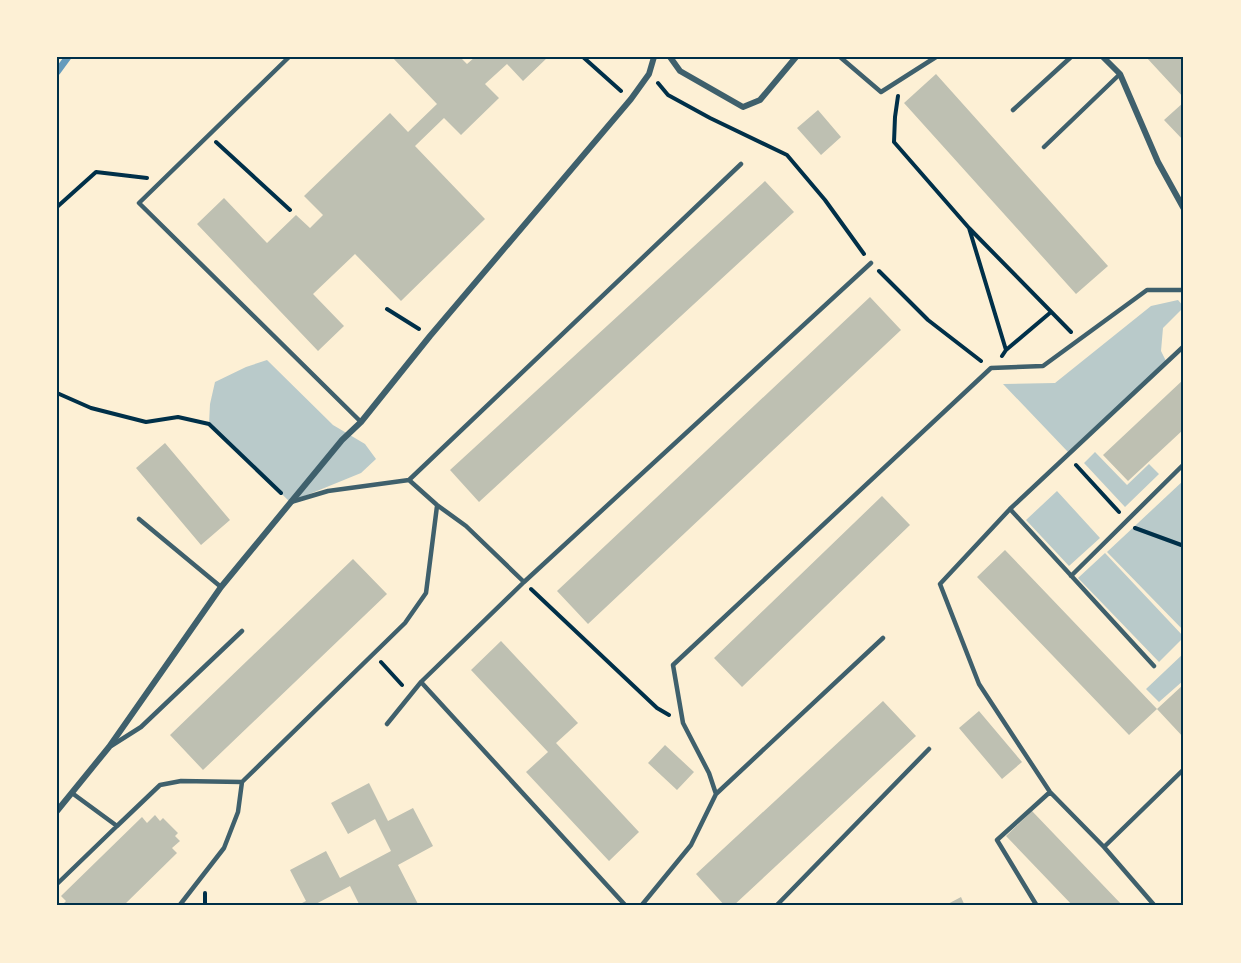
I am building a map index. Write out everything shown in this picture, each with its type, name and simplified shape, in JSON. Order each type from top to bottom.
[{"type":"street","points":[[57,811],[109,747],[221,587],[342,440],[361,422],[430,336],[631,99],[649,74],[654,57]]},
{"type":"street","points":[[670,57],[680,71],[744,107],[760,100],[796,57]]},
{"type":"street","points":[[1103,57],[1120,74],[1158,162],[1184,209]]},
{"type":"lane","points":[[289,57],[139,203],[361,422]]},
{"type":"lane","points":[[840,57],[881,92],[936,57]]},
{"type":"lane","points":[[1013,110],[1071,57]]},
{"type":"lane","points":[[1044,147],[1120,74]]},
{"type":"lane","points":[[291,502],[328,491],[409,480],[741,164]]},
{"type":"lane","points":[[387,724],[421,682],[524,582],[871,263]]},
{"type":"lane","points":[[716,794],[709,773],[683,723],[673,665],[991,368],[1043,366],[1147,290],[1184,290]]},
{"type":"lane","points":[[1155,906],[1104,847],[1050,792],[979,684],[940,584],[1010,510],[1184,346]]},
{"type":"lane","points":[[1071,576],[1184,464]]},
{"type":"lane","points":[[409,480],[437,506],[466,526],[524,582]]},
{"type":"lane","points":[[179,906],[224,848],[238,813],[242,782],[405,623],[426,593],[437,506]]},
{"type":"lane","points":[[1010,510],[1154,666]]},
{"type":"lane","points":[[139,519],[221,587]]},
{"type":"lane","points":[[109,747],[141,727],[242,631]]},
{"type":"lane","points":[[641,906],[691,845],[716,794],[883,638]]},
{"type":"lane","points":[[421,682],[626,906]]},
{"type":"lane","points":[[776,906],[928,749]]},
{"type":"lane","points":[[1104,847],[1184,769]]},
{"type":"lane","points":[[57,884],[160,785],[181,781],[242,782]]},
{"type":"lane","points":[[1037,906],[997,840],[1050,792]]},
{"type":"lane","points":[[72,793],[117,826]]},
{"type":"path","points":[[583,57],[631,99]]},
{"type":"path","points":[[901,79],[894,142],[969,228],[1078,340]]},
{"type":"path","points":[[668,95],[787,155]]},
{"type":"path","points":[[209,135],[290,210]]},
{"type":"path","points":[[57,207],[96,172],[163,180]]},
{"type":"path","points":[[969,228],[1006,350]]},
{"type":"path","points":[[387,309],[430,336]]},
{"type":"path","points":[[991,368],[1006,350],[1052,312]]},
{"type":"path","points":[[57,393],[91,408],[146,422],[178,417],[209,424],[291,502]]},
{"type":"path","points":[[1067,456],[1136,529],[1184,546]]},
{"type":"path","points":[[524,582],[657,708]]},
{"type":"path","points":[[382,664],[402,684]]},
{"type":"shaded area","points":[[1178,300],[1184,307],[1163,328],[1161,351],[1166,361],[1068,452],[1003,384],[1055,383],[1151,306]]},
{"type":"shaded area","points":[[267,360],[333,425],[365,444],[376,459],[361,473],[290,502],[209,424],[210,404],[215,382]]},
{"type":"shaded area","points":[[1095,452],[1127,485],[1149,464],[1159,474],[1125,507],[1084,463]]},
{"type":"shaded area","points":[[1184,480],[1184,631],[1107,552]]},
{"type":"shaded area","points":[[1057,491],[1100,538],[1069,566],[1026,520]]},
{"type":"shaded area","points":[[1105,553],[1184,637],[1159,662],[1078,578]]},
{"type":"shaded area","points":[[1184,653],[1184,680],[1159,702],[1146,689]]},
{"type":"building","points":[[392,57],[460,57],[467,64],[475,57],[548,57],[523,81],[507,64],[485,84],[499,98],[461,135],[444,118],[415,146],[485,219],[401,301],[355,254],[313,294],[344,326],[318,351],[197,224],[224,198],[267,243],[296,215],[310,228],[323,215],[304,196],[390,113],[408,132],[437,104]]},
{"type":"building","points":[[1146,57],[1184,57],[1184,98]]},
{"type":"building","points":[[936,74],[1108,266],[1076,294],[904,103]]},
{"type":"building","points":[[1184,102],[1184,141],[1164,120]]},
{"type":"building","points":[[818,110],[841,137],[821,155],[797,128]]},
{"type":"building","points":[[765,181],[794,212],[479,502],[450,470]]},
{"type":"building","points":[[870,297],[901,330],[588,624],[557,591]]},
{"type":"building","points":[[1184,379],[1184,429],[1128,481],[1103,455]]},
{"type":"building","points":[[165,443],[230,520],[201,545],[136,468]]},
{"type":"building","points":[[882,496],[910,525],[742,687],[714,658]]},
{"type":"building","points":[[1005,550],[1157,709],[1129,735],[977,577]]},
{"type":"building","points":[[353,559],[387,594],[203,770],[170,735]]},
{"type":"building","points":[[501,641],[578,723],[556,743],[639,832],[609,861],[526,772],[548,752],[471,670]]},
{"type":"building","points":[[1184,684],[1184,738],[1157,709]]},
{"type":"building","points":[[883,701],[916,736],[733,906],[725,906],[696,874]]},
{"type":"building","points":[[979,711],[1022,762],[1002,779],[959,728]]},
{"type":"building","points":[[665,745],[694,772],[677,790],[648,763]]},
{"type":"building","points":[[369,783],[388,821],[413,808],[433,846],[398,865],[419,906],[360,906],[350,886],[312,906],[296,906],[306,901],[290,870],[326,851],[340,878],[391,851],[375,819],[348,834],[331,803]]},
{"type":"building","points":[[1032,811],[1123,906],[1073,906],[1006,836]]},
{"type":"building","points":[[155,815],[160,821],[163,818],[178,833],[175,836],[180,841],[172,848],[177,853],[123,906],[61,906],[66,901],[61,896],[142,817],[147,823]]},
{"type":"building","points":[[961,897],[965,906],[944,906]]},
{"type":"waterway","points":[[57,72],[68,57]]}]
